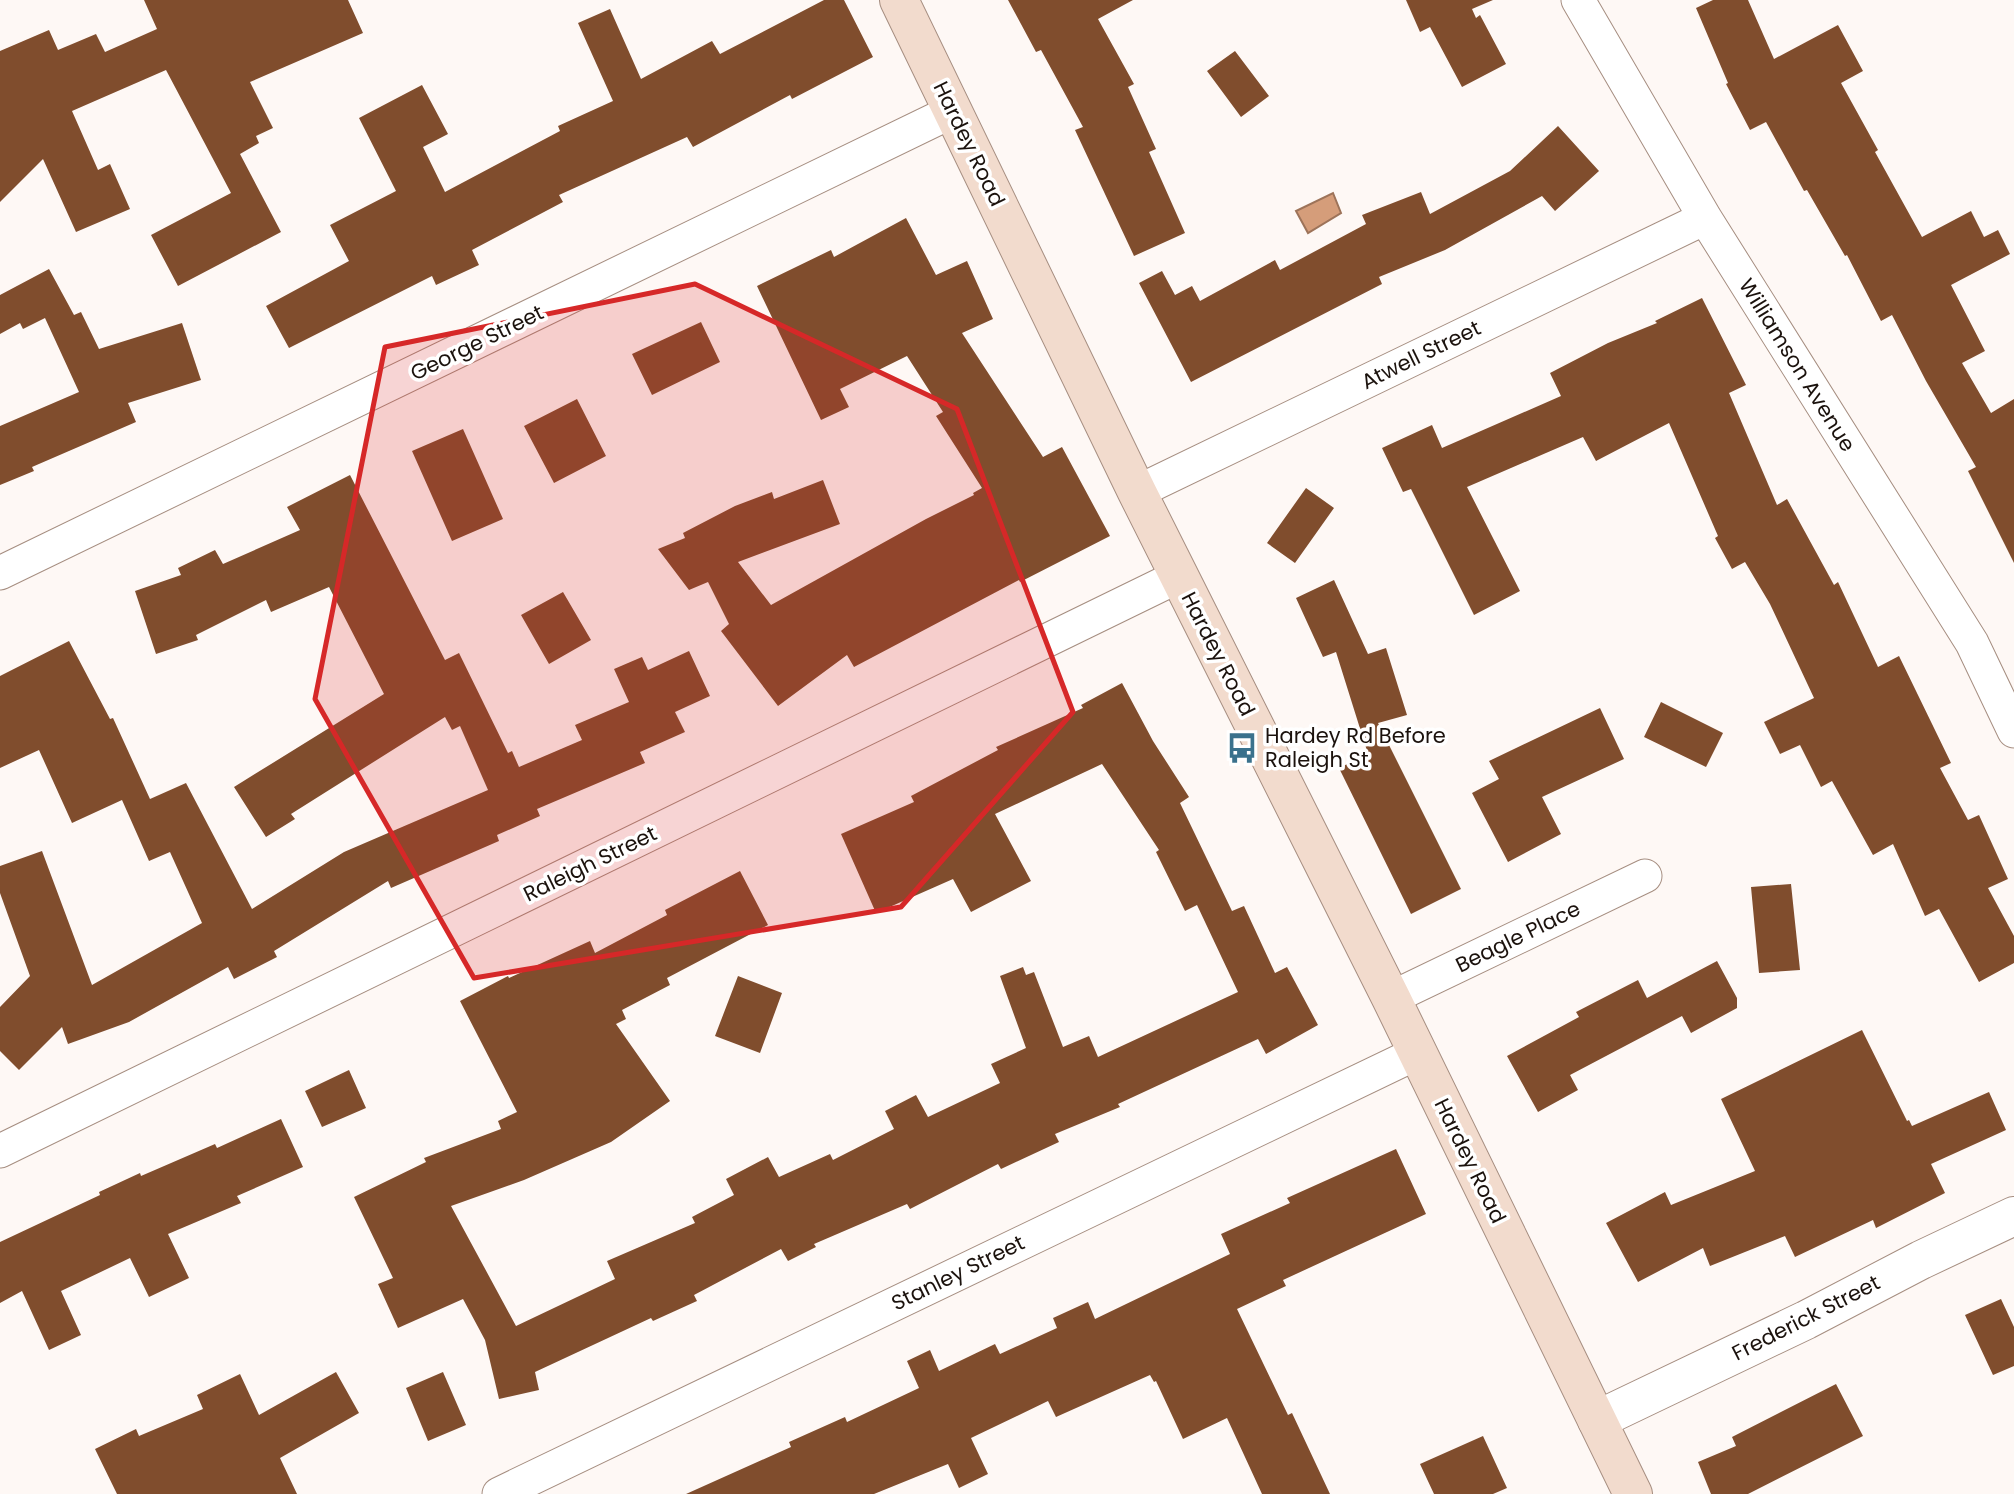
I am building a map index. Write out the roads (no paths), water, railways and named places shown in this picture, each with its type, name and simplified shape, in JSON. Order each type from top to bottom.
[{"type":"main road","name":"Hardey Road","points":[[899,0],[1137,492],[1391,998],[1633,1494]]},
{"type":"street","name":"Williamson Avenue","points":[[1578,0],[1705,218],[1972,643],[2014,731]]},
{"type":"street","name":"George Street","points":[[0,573],[953,111]]},
{"type":"street","name":"Atwell Street","points":[[1137,492],[1705,218]]},
{"type":"street","name":"Raleigh Street","points":[[0,1151],[1179,576]]},
{"type":"street","name":"Beagle Place","points":[[1391,998],[1645,876]]},
{"type":"street","name":"Stanley Street","points":[[499,1494],[1417,1053]]},
{"type":"street","name":"Frederick Street","points":[[1597,1420],[1806,1320],[1920,1259],[2014,1216]]},
{"type":"place","name":"Hardey Rd Before Raleigh St","points":[[1242,748]]}]
